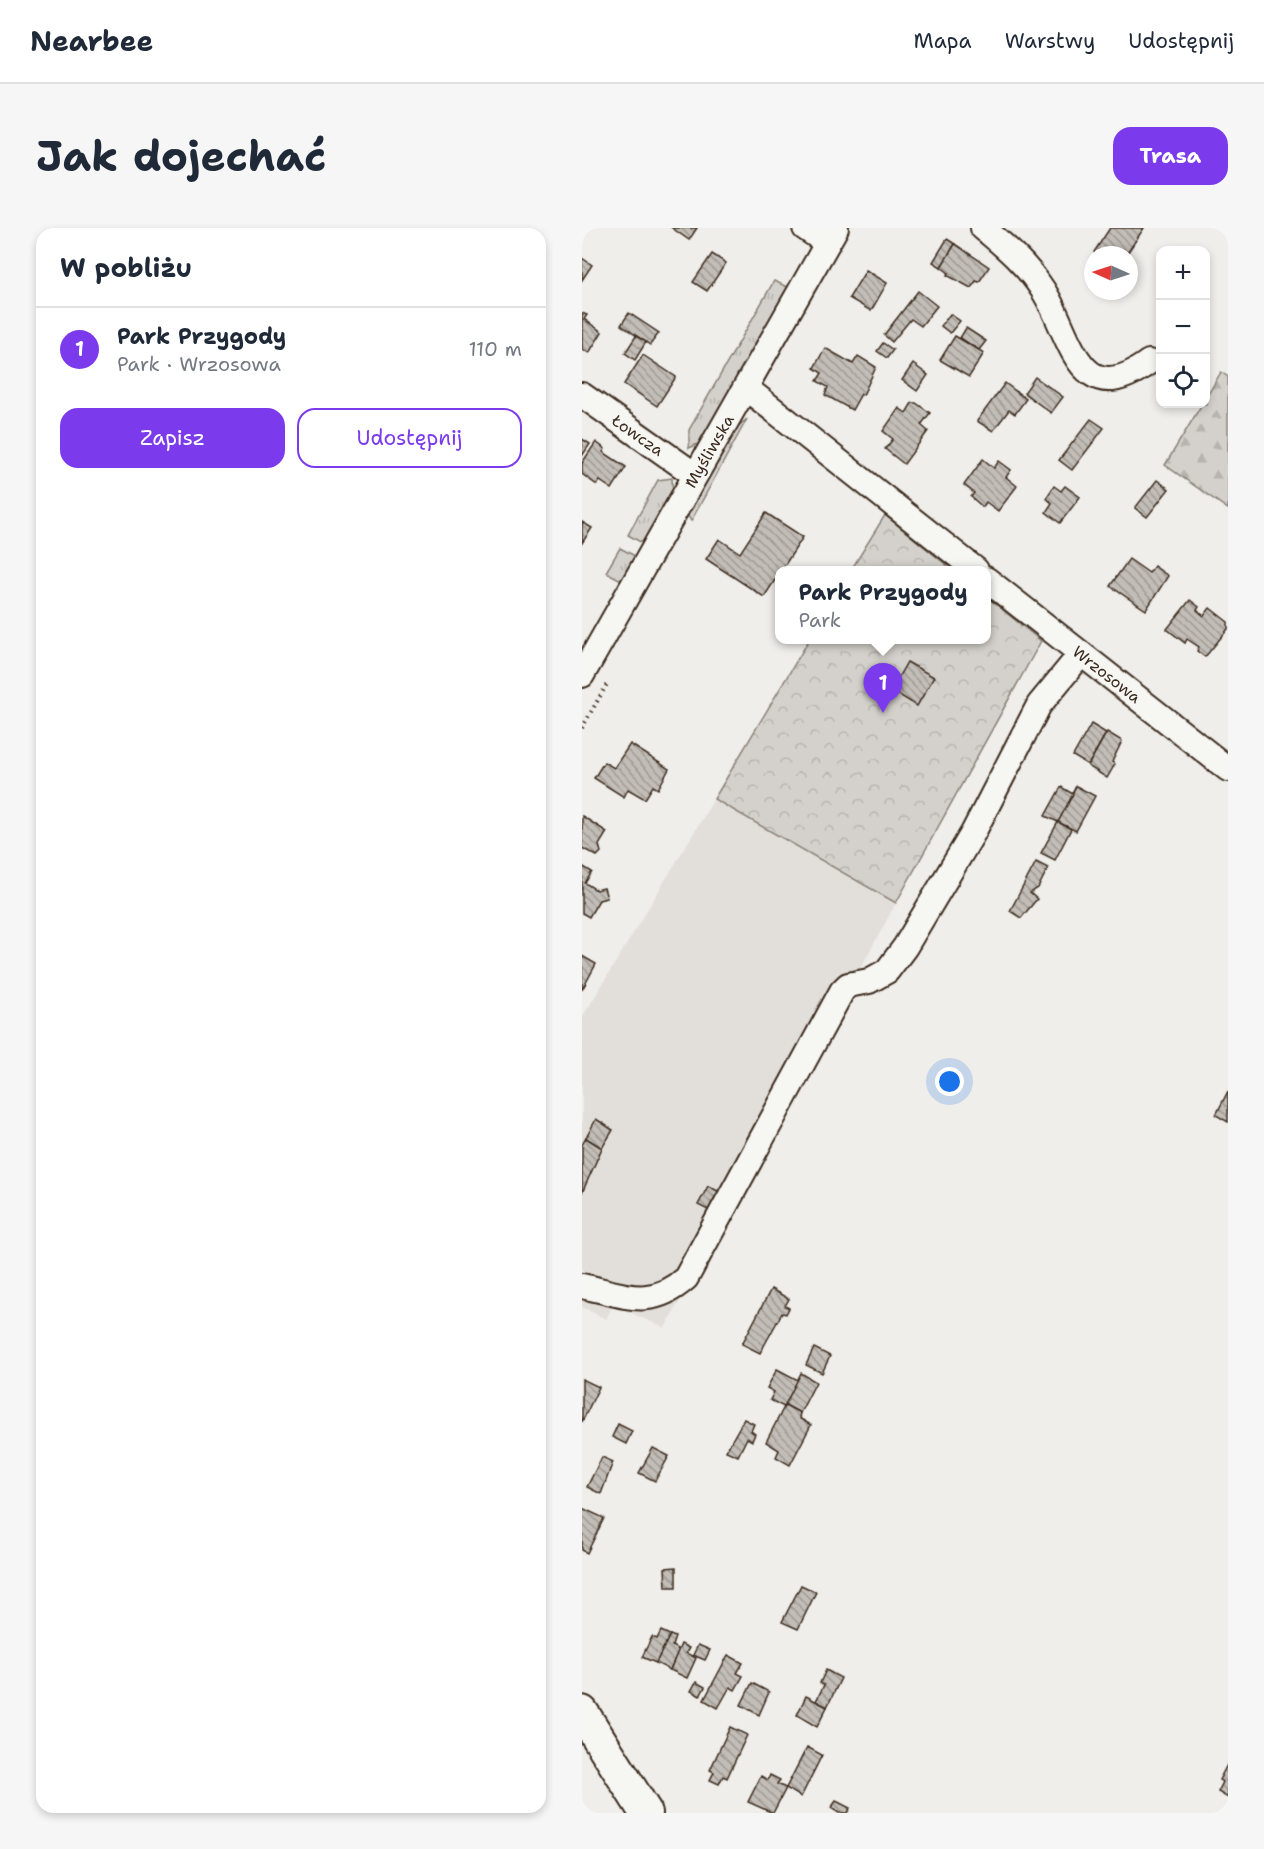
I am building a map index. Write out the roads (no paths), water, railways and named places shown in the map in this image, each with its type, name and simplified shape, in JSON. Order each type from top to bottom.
[{"type":"main road","points":[[582,1712],[646,1813]]},
{"type":"street","points":[[805,228],[831,235]]},
{"type":"street","points":[[983,228],[1017,256],[1045,292],[1078,364],[1102,378],[1129,376],[1149,362]]},
{"type":"street","name":"Myśliwska","points":[[582,675],[831,235]]},
{"type":"street","points":[[746,388],[971,566]]},
{"type":"street","name":"Łowcza","points":[[582,395],[695,475]]},
{"type":"street","name":"Wrzosowa","points":[[991,582],[1228,769]]},
{"type":"street","points":[[582,1286],[644,1299],[676,1287],[686,1278],[842,991],[849,985],[868,981],[886,971],[905,948],[973,833],[1039,705],[1081,654]]},
{"type":"place","name":"Park Przygody","points":[[883,713]]}]
